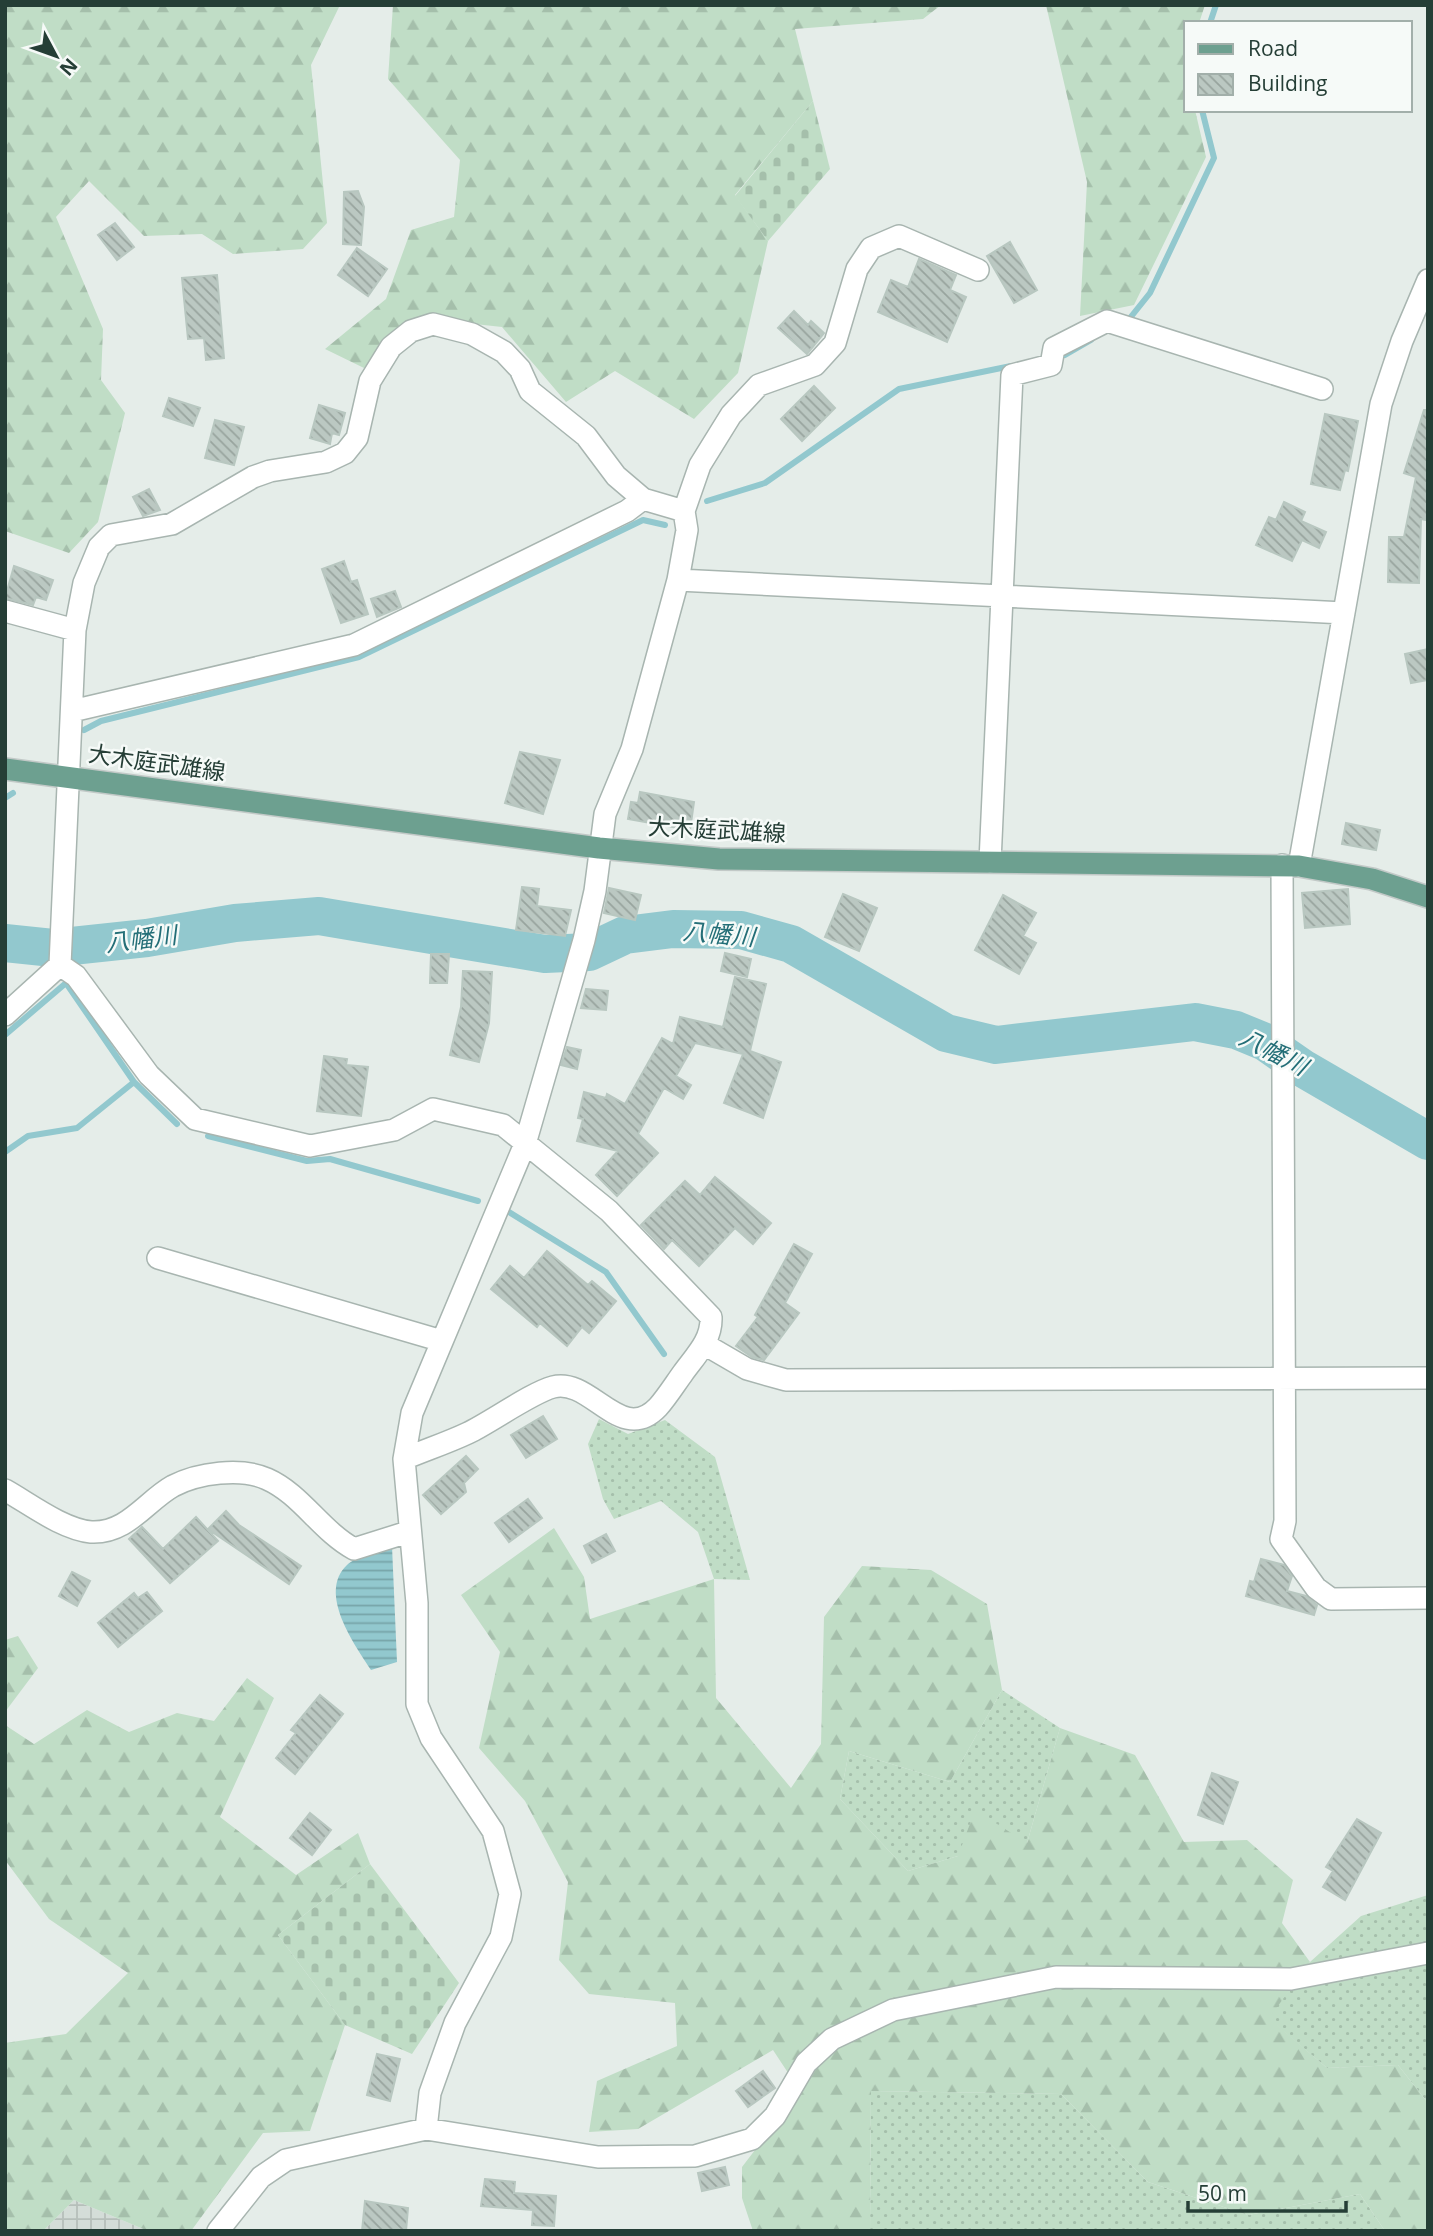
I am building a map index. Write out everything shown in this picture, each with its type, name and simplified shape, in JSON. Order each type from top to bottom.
[{"type":"main road","name":"大木庭武雄線","points":[[5,769],[599,848],[719,859],[1290,865],[1372,879],[1428,897]]},
{"type":"street","points":[[426,2129],[430,2093],[455,2023],[501,1937],[510,1894],[492,1831],[430,1738],[417,1704],[416,1603],[404,1459],[412,1413],[525,1144],[584,940],[595,891],[605,814],[632,749],[678,580],[687,530],[684,512],[700,465],[731,415],[759,385],[815,365],[835,343],[856,269],[871,248],[899,236],[978,270]]},
{"type":"street","points":[[1428,280],[1402,341],[1381,404],[1344,613],[1290,865],[1283,1038],[1284,1521],[1281,1539],[1316,1588],[1331,1599],[1428,1598]]},
{"type":"street","points":[[990,862],[1012,375],[1051,365],[1054,348],[1107,321],[1322,389]]},
{"type":"street","points":[[5,1015],[60,965],[75,630],[84,583],[100,547],[111,535],[172,524],[253,477],[271,471],[326,462],[345,453],[357,438],[370,381],[391,348],[411,331],[433,324],[472,334],[504,352],[520,369],[530,391],[586,436],[616,476],[643,499],[684,512]]},
{"type":"street","points":[[72,711],[354,645],[627,510],[643,499]]},
{"type":"street","points":[[678,580],[1344,613]]},
{"type":"street","points":[[5,611],[75,630]]},
{"type":"street","points":[[60,965],[76,976],[149,1075],[195,1119],[310,1146],[394,1130],[433,1109],[503,1125],[609,1211],[711,1317],[711,1330],[704,1344],[657,1408],[644,1417],[631,1419],[615,1415],[577,1389],[554,1387],[467,1433],[404,1459]]},
{"type":"street","points":[[158,1258],[442,1341]]},
{"type":"street","points":[[704,1344],[747,1369],[786,1380],[1428,1378]]},
{"type":"street","points":[[5,1490],[73,1527],[92,1532],[117,1528],[173,1486],[198,1478],[237,1472],[267,1479],[291,1495],[339,1541],[354,1549],[408,1532]]},
{"type":"street","points":[[218,2231],[261,2177],[286,2160],[426,2129],[598,2157],[695,2156],[752,2139],[775,2116],[806,2063],[832,2039],[893,2010],[1056,1977],[1291,1979],[1428,1953]]},
{"type":"shaded area","points":[[74,2200],[148,2231],[43,2231]]},
{"type":"green space","points":[[5,5],[340,5],[311,65],[327,223],[303,249],[233,254],[202,234],[144,236],[89,181],[56,217],[103,329],[101,380],[125,413],[98,522],[69,553],[5,531]]},
{"type":"green space","points":[[393,5],[941,5],[923,19],[795,29],[813,101],[735,195],[768,241],[738,373],[694,419],[615,371],[566,402],[502,327],[420,318],[364,368],[325,349],[386,299],[411,230],[454,217],[460,160],[388,79]]},
{"type":"green space","points":[[1046,5],[1205,5],[1200,21],[1184,21],[1183,64],[1184,112],[1195,112],[1206,157],[1134,305],[1080,316],[1087,182]]},
{"type":"green space","points":[[813,101],[830,169],[768,241],[735,196]]},
{"type":"green space","points":[[599,1419],[628,1434],[665,1420],[715,1457],[750,1580],[714,1579],[698,1532],[661,1501],[614,1519],[603,1499],[588,1444]]},
{"type":"green space","points":[[554,1528],[584,1577],[590,1619],[714,1579],[716,1698],[791,1788],[821,1744],[824,1617],[862,1566],[931,1570],[987,1604],[1002,1690],[950,1782],[849,1751],[840,1799],[908,1871],[958,1856],[975,1810],[1027,1843],[1060,1728],[1135,1755],[1184,1842],[1247,1840],[1293,1880],[1282,1923],[1310,1962],[1269,2018],[1327,2068],[1398,2065],[1428,2103],[1428,2231],[1385,2231],[1360,2194],[1248,2215],[1148,2182],[1061,2094],[871,2091],[870,2231],[753,2231],[742,2198],[742,2167],[800,2091],[773,2050],[638,2129],[589,2132],[597,2081],[677,2046],[675,2003],[589,1994],[559,1960],[568,1882],[525,1801],[479,1748],[500,1652],[461,1595]]},
{"type":"green space","points":[[18,1636],[38,1668],[5,1712],[5,1640]]},
{"type":"green space","points":[[247,1678],[274,1698],[220,1817],[296,1875],[358,1833],[370,1864],[278,1935],[345,2025],[310,2131],[263,2133],[191,2231],[148,2231],[74,2200],[43,2231],[5,2231],[5,2043],[66,2034],[128,1973],[49,1919],[5,1860],[5,1725],[34,1744],[87,1710],[129,1732],[177,1713],[214,1721]]},
{"type":"green space","points":[[1002,1690],[1060,1728],[1027,1843],[958,1856],[908,1871],[840,1799],[849,1751],[950,1782]]},
{"type":"green space","points":[[370,1864],[459,1983],[412,2054],[345,2025],[278,1935]]},
{"type":"green space","points":[[1428,1895],[1428,2103],[1398,2065],[1327,2068],[1268,2018],[1310,1962],[1361,1916]]},
{"type":"green space","points":[[871,2091],[1061,2094],[1148,2182],[1248,2215],[1360,2194],[1385,2231],[870,2231]]},
{"type":"water","points":[[392,1546],[397,1662],[371,1670],[348,1633],[337,1604],[336,1590],[339,1577],[347,1565],[362,1556]]},
{"type":"building","points":[[358,191],[364,207],[361,245],[343,244],[344,192]]},
{"type":"building","points":[[115,223],[134,247],[117,260],[98,235]]},
{"type":"building","points":[[1010,242],[1037,290],[1014,303],[987,256]]},
{"type":"building","points":[[357,248],[387,269],[368,296],[338,275]]},
{"type":"building","points":[[919,259],[956,275],[950,290],[966,297],[947,342],[878,312],[891,280],[908,287]]},
{"type":"building","points":[[217,275],[224,358],[206,360],[204,338],[188,339],[182,278]]},
{"type":"building","points":[[794,311],[808,325],[811,321],[824,333],[807,354],[778,328]]},
{"type":"building","points":[[814,386],[835,408],[802,441],[781,419]]},
{"type":"building","points":[[169,398],[200,408],[193,426],[163,416]]},
{"type":"building","points":[[319,405],[345,413],[339,435],[332,433],[330,444],[310,438]]},
{"type":"building","points":[[1424,410],[1428,410],[1428,508],[1426,520],[1421,519],[1419,583],[1388,582],[1389,537],[1404,537],[1416,477],[1404,473]]},
{"type":"building","points":[[1325,414],[1358,421],[1348,471],[1345,470],[1340,490],[1311,484]]},
{"type":"building","points":[[215,420],[244,427],[234,465],[205,458]]},
{"type":"building","points":[[149,489],[160,510],[143,516],[133,497]]},
{"type":"building","points":[[1284,502],[1305,512],[1301,521],[1326,532],[1319,548],[1302,540],[1292,561],[1256,545],[1269,517],[1276,520]]},
{"type":"building","points":[[344,561],[351,582],[357,580],[368,614],[341,623],[322,569]]},
{"type":"building","points":[[14,566],[53,580],[46,600],[36,597],[33,605],[5,598]]},
{"type":"building","points":[[395,591],[401,607],[377,617],[371,599]]},
{"type":"building","points":[[1428,649],[1428,680],[1411,683],[1405,654]]},
{"type":"building","points":[[520,752],[560,760],[543,814],[505,803]]},
{"type":"building","points":[[640,792],[694,802],[690,830],[628,819],[631,802],[638,803]]},
{"type":"building","points":[[1346,823],[1380,830],[1376,850],[1342,844]]},
{"type":"building","points":[[522,887],[539,889],[537,906],[571,910],[565,936],[516,930]]},
{"type":"building","points":[[609,888],[641,895],[635,920],[604,913]]},
{"type":"building","points":[[1348,889],[1350,924],[1305,928],[1302,893]]},
{"type":"building","points":[[843,894],[877,908],[859,951],[825,937]]},
{"type":"building","points":[[1003,895],[1036,913],[1023,936],[1036,943],[1019,974],[975,950]]},
{"type":"building","points":[[725,953],[751,959],[747,977],[721,971]]},
{"type":"building","points":[[431,954],[449,954],[447,983],[430,983]]},
{"type":"building","points":[[463,971],[492,972],[489,1023],[479,1062],[450,1055],[461,1007]]},
{"type":"building","points":[[735,977],[766,984],[750,1051],[781,1062],[763,1118],[724,1103],[743,1054],[695,1043],[676,1076],[691,1085],[683,1099],[664,1088],[638,1134],[658,1153],[617,1196],[596,1175],[618,1151],[577,1141],[583,1119],[578,1118],[584,1092],[606,1098],[607,1094],[625,1104],[662,1038],[673,1044],[680,1017],[723,1027]]},
{"type":"building","points":[[586,989],[608,991],[606,1010],[581,1008]]},
{"type":"building","points":[[567,1047],[581,1050],[577,1069],[561,1065]]},
{"type":"building","points":[[324,1056],[347,1059],[346,1065],[368,1067],[361,1116],[317,1111]]},
{"type":"building","points":[[715,1177],[771,1223],[753,1244],[735,1228],[699,1266],[672,1240],[664,1249],[641,1225],[685,1181],[700,1195]]},
{"type":"building","points":[[794,1244],[812,1254],[785,1303],[799,1313],[764,1360],[752,1357],[736,1346],[758,1317],[755,1315]]},
{"type":"building","points":[[547,1251],[588,1285],[592,1281],[616,1301],[589,1333],[582,1327],[567,1346],[540,1323],[537,1327],[491,1289],[510,1266],[524,1278]]},
{"type":"building","points":[[543,1416],[557,1439],[526,1458],[511,1435]]},
{"type":"building","points":[[466,1456],[478,1469],[464,1483],[466,1492],[441,1514],[423,1495]]},
{"type":"building","points":[[528,1499],[542,1518],[509,1542],[495,1523]]},
{"type":"building","points":[[226,1511],[239,1525],[301,1566],[289,1584],[208,1529]]},
{"type":"building","points":[[196,1517],[218,1541],[170,1583],[129,1539],[142,1527],[163,1549]]},
{"type":"building","points":[[606,1534],[615,1551],[592,1563],[584,1546]]},
{"type":"building","points":[[1261,1559],[1284,1565],[1292,1576],[1287,1591],[1306,1596],[1317,1605],[1314,1615],[1246,1596],[1250,1581],[1254,1582]]},
{"type":"building","points":[[72,1572],[90,1581],[77,1606],[59,1596]]},
{"type":"building","points":[[147,1592],[162,1611],[118,1647],[98,1623],[134,1593],[138,1598]]},
{"type":"building","points":[[320,1695],[343,1714],[295,1774],[276,1758],[296,1733],[291,1730]]},
{"type":"building","points":[[1212,1773],[1238,1782],[1223,1824],[1198,1815]]},
{"type":"building","points":[[310,1813],[331,1830],[312,1855],[290,1838]]},
{"type":"building","points":[[1357,1819],[1381,1833],[1345,1900],[1323,1887],[1333,1871],[1326,1867]]},
{"type":"building","points":[[377,2054],[400,2059],[390,2101],[367,2095]]},
{"type":"building","points":[[763,2071],[775,2088],[748,2107],[736,2091]]},
{"type":"building","points":[[725,2167],[729,2185],[702,2191],[698,2173]]},
{"type":"building","points":[[485,2179],[515,2182],[514,2193],[556,2196],[554,2226],[532,2225],[533,2210],[481,2206]]},
{"type":"building","points":[[365,2201],[408,2208],[406,2231],[362,2231]]},
{"type":"waterway","points":[[1211,21],[1216,5]]},
{"type":"waterway","points":[[1130,318],[1150,293],[1214,158],[1202,112]]},
{"type":"waterway","points":[[1065,355],[1091,340]]},
{"type":"waterway","points":[[707,501],[765,483],[899,389],[1011,366]]},
{"type":"waterway","points":[[84,730],[101,721],[359,657],[643,520],[665,525]]},
{"type":"waterway","points":[[5,798],[13,793]]},
{"type":"waterway","name":"八幡川","points":[[5,943],[53,948],[147,938],[235,923],[319,916],[545,954],[589,952],[625,935],[673,929],[741,930],[791,944],[946,1033],[996,1045],[1195,1022],[1236,1030],[1265,1042],[1304,1069],[1428,1141]]},
{"type":"waterway","points":[[5,1035],[66,983],[134,1082],[177,1124]]},
{"type":"waterway","points":[[5,1152],[28,1136],[77,1128],[134,1082]]},
{"type":"waterway","points":[[208,1136],[307,1161],[330,1159],[478,1201]]},
{"type":"waterway","points":[[509,1212],[606,1272],[664,1354]]}]
